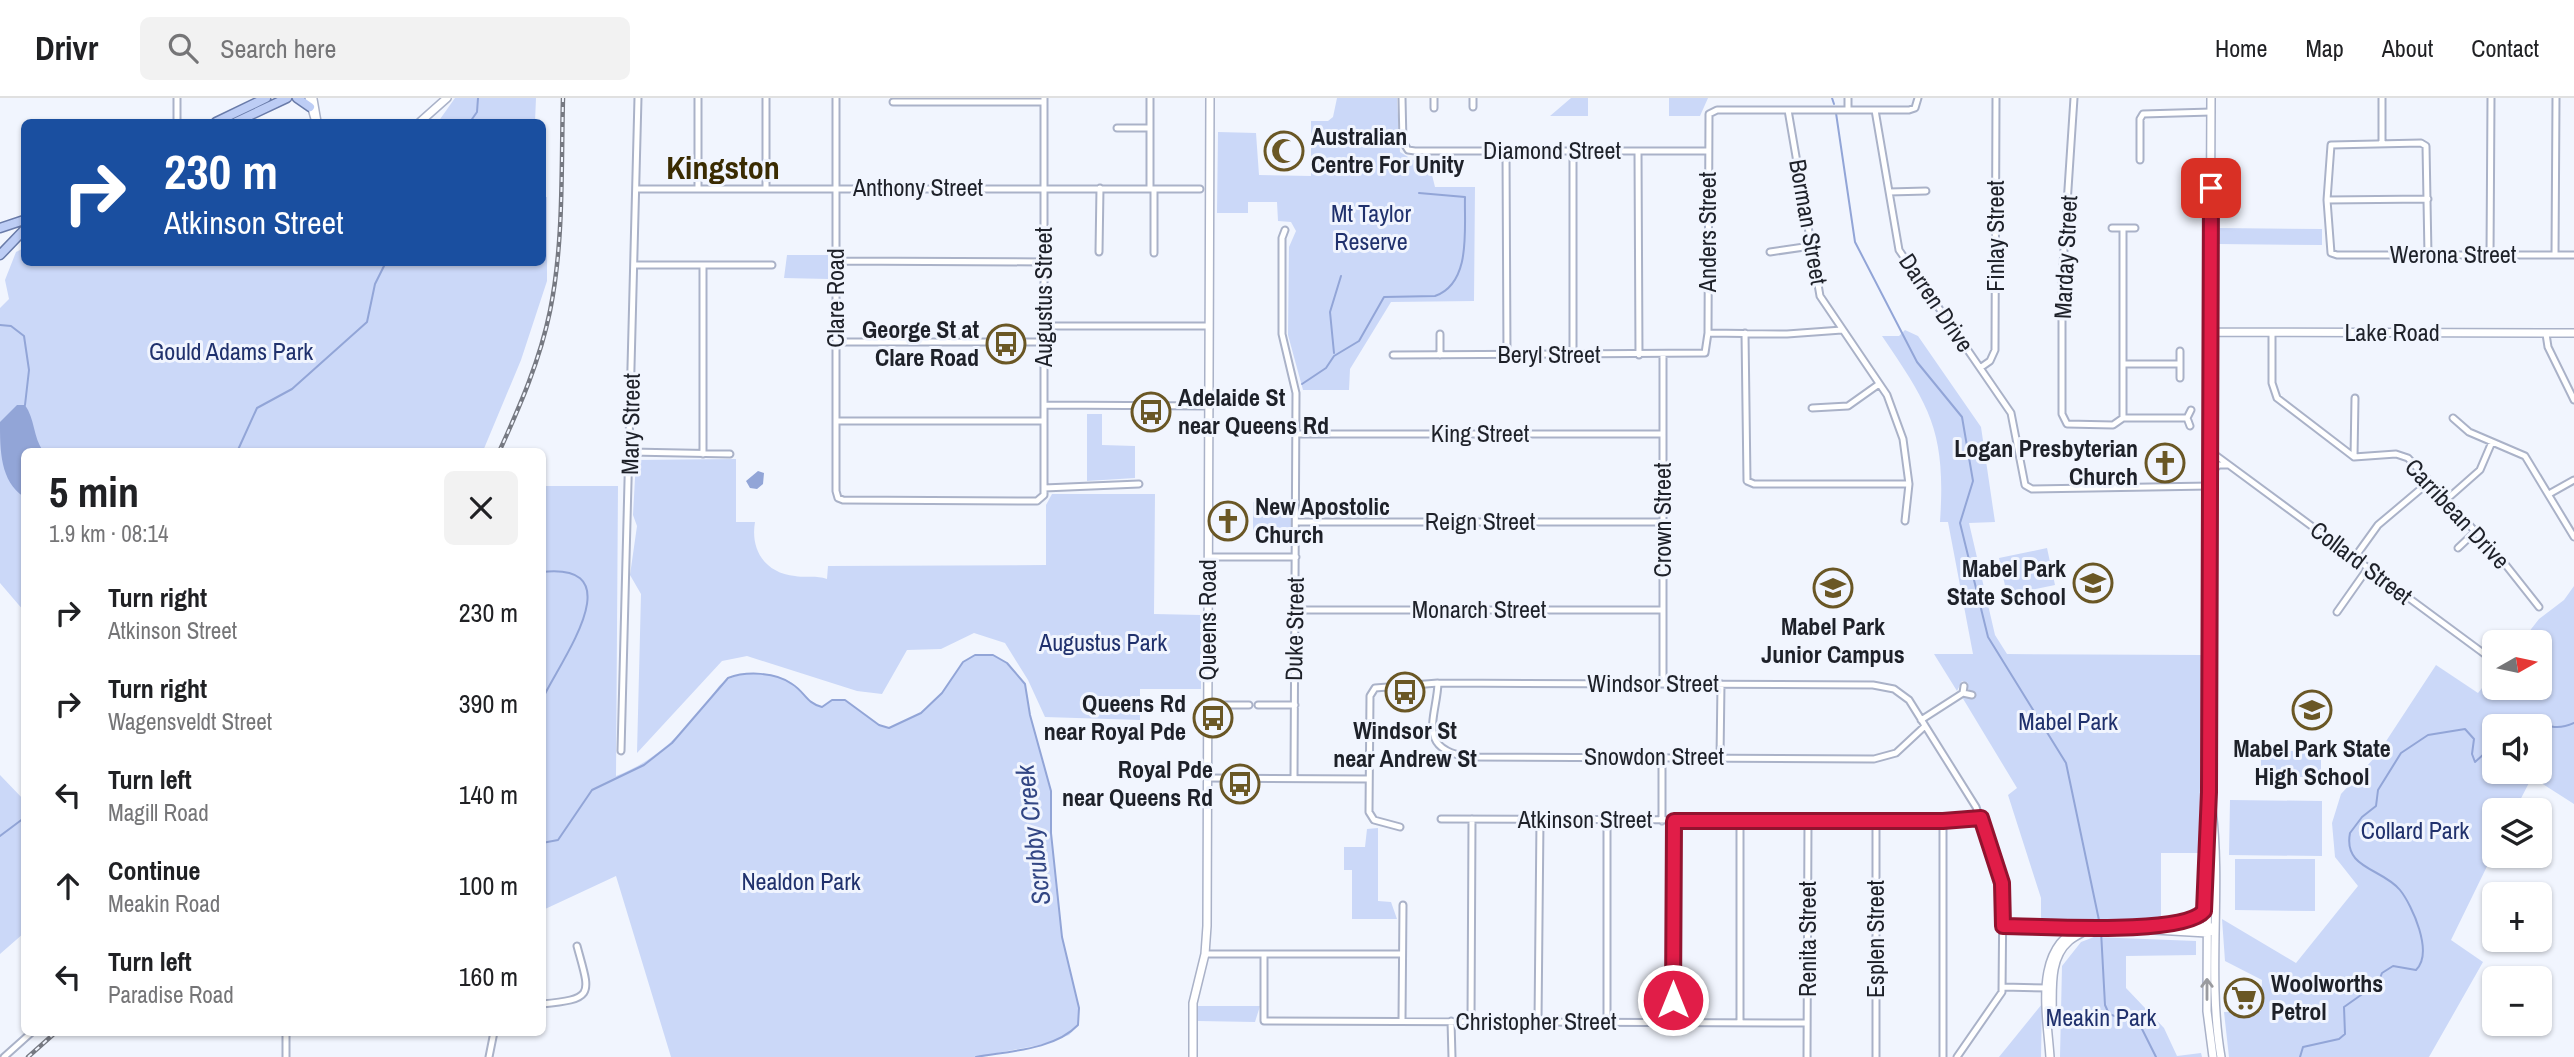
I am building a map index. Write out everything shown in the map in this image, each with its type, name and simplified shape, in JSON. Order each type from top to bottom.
[{"type":"main road","points":[[222,119],[266,98]]},
{"type":"main road","points":[[242,119],[287,98]]},
{"type":"main road","points":[[297,98],[311,101]]},
{"type":"main road","points":[[0,228],[21,221]]},
{"type":"main road","points":[[0,255],[21,233]]},
{"type":"street","points":[[177,98],[177,119]]},
{"type":"street","points":[[423,119],[447,98]]},
{"type":"street","name":"Mary Street","points":[[621,751],[631,452],[638,98]]},
{"type":"street","points":[[698,98],[698,189]]},
{"type":"street","points":[[766,98],[766,189]]},
{"type":"street","name":"Clare Road","points":[[836,98],[838,498],[878,501],[1037,501],[1044,492]]},
{"type":"street","points":[[1150,98],[1154,253]]},
{"type":"street","name":"Queens Road","points":[[1193,1057],[1193,1007],[1205,954],[1210,98]]},
{"type":"street","name":"Diamond Street","points":[[1402,98],[1403,142],[1408,150],[1708,151]]},
{"type":"street","points":[[1434,98],[1434,108]]},
{"type":"street","points":[[1473,98],[1473,107]]},
{"type":"street","points":[[1848,98],[1848,110]]},
{"type":"street","points":[[1788,110],[1915,108],[1918,98]]},
{"type":"street","name":"Finlay Street","points":[[1980,368],[1990,361],[1995,350],[1996,98]]},
{"type":"street","name":"Marday Street","points":[[2074,98],[2062,280],[2062,417],[2073,425],[2113,425],[2122,420]]},
{"type":"street","points":[[2211,98],[2207,907],[2221,1057]]},
{"type":"street","points":[[2382,98],[2382,143]]},
{"type":"street","points":[[2490,255],[2491,98]]},
{"type":"street","points":[[2555,255],[2556,98]]},
{"type":"street","points":[[893,102],[1044,100]]},
{"type":"street","name":"Augustus Street","points":[[1044,100],[1044,492]]},
{"type":"street","points":[[311,101],[315,119]]},
{"type":"street","name":"Anders Street","points":[[1705,353],[1708,333],[1708,120],[1712,111],[1788,110]]},
{"type":"street","name":"Borman Street","points":[[1788,110],[1820,296],[1887,395],[1903,439],[1909,484],[1905,521]]},
{"type":"street","name":"Darren Drive","points":[[1875,110],[1899,250],[2013,417],[2025,485],[2032,489],[2210,485]]},
{"type":"street","points":[[2140,160],[2140,119],[2143,114],[2211,112]]},
{"type":"street","points":[[1117,128],[1150,128]]},
{"type":"street","points":[[2428,199],[2328,200],[2331,145],[2421,143],[2426,146],[2428,199],[2428,255]]},
{"type":"street","points":[[1506,151],[1507,355]]},
{"type":"street","points":[[1573,151],[1573,355]]},
{"type":"street","points":[[1639,151],[1639,355]]},
{"type":"street","points":[[1099,252],[1100,188]]},
{"type":"street","name":"Anthony Street","points":[[637,189],[1200,189]]},
{"type":"street","points":[[1889,192],[1926,191]]},
{"type":"street","name":"Werona Street","points":[[2328,200],[2331,253],[2574,255]]},
{"type":"street","points":[[2112,228],[2136,228]]},
{"type":"street","points":[[2123,228],[2122,420],[2187,418]]},
{"type":"street","name":"Duke Street","points":[[1285,230],[1282,239],[1282,334],[1296,393],[1297,434],[1294,779]]},
{"type":"street","points":[[1770,252],[1811,246]]},
{"type":"street","points":[[836,261],[1044,262]]},
{"type":"street","points":[[635,265],[772,265]]},
{"type":"street","points":[[703,265],[703,454]]},
{"type":"street","points":[[1044,326],[1209,326]]},
{"type":"street","points":[[1708,333],[1834,333],[1842,330]]},
{"type":"street","name":"Lake Road","points":[[2210,332],[2574,333]]},
{"type":"street","points":[[1745,333],[1747,481],[1754,484],[1909,484]]},
{"type":"street","points":[[2272,333],[2272,392],[2338,447],[2354,457]]},
{"type":"street","points":[[1440,334],[1440,355]]},
{"type":"street","points":[[2546,334],[2548,347],[2574,400]]},
{"type":"street","points":[[836,342],[1044,342]]},
{"type":"street","points":[[2180,351],[2180,378]]},
{"type":"street","name":"Beryl Street","points":[[1393,355],[1663,356],[1705,353]]},
{"type":"street","name":"Crown Street","points":[[1663,356],[1663,684]]},
{"type":"street","points":[[2123,364],[2180,364]]},
{"type":"street","points":[[1812,408],[1848,406],[1880,384]]},
{"type":"street","points":[[2354,457],[2355,398]]},
{"type":"street","points":[[1044,405],[1209,406]]},
{"type":"street","points":[[2190,426],[2187,418],[2191,410]]},
{"type":"street","points":[[2453,418],[2469,432],[2525,456],[2574,537]]},
{"type":"street","points":[[836,421],[1044,421]]},
{"type":"street","name":"King Street","points":[[1297,434],[1663,434]]},
{"type":"street","points":[[2446,500],[2480,470],[2492,442]]},
{"type":"street","name":"Collard Street","points":[[2210,451],[2482,653]]},
{"type":"street","points":[[631,452],[730,454]]},
{"type":"street","name":"Carribean Drive","points":[[2354,457],[2403,455],[2475,532],[2539,607]]},
{"type":"street","points":[[2210,472],[2219,465],[2228,465]]},
{"type":"street","points":[[2549,494],[2574,480]]},
{"type":"street","points":[[2355,557],[2378,525],[2429,482]]},
{"type":"street","points":[[1044,492],[1139,484]]},
{"type":"street","name":"Reign Street","points":[[1296,522],[1663,522]]},
{"type":"street","points":[[2458,548],[2475,532]]},
{"type":"street","points":[[1209,558],[1296,557]]},
{"type":"street","points":[[2337,612],[2368,568]]},
{"type":"street","name":"Monarch Street","points":[[1296,610],[1663,610]]},
{"type":"street","name":"Windsor Street","points":[[1369,779],[1372,690],[1438,684],[1884,686],[1903,694],[1981,818],[2002,883],[2003,987]]},
{"type":"street","name":"Snowdon Street","points":[[1438,684],[1432,713],[1432,729],[1444,748],[1458,756],[1874,759],[1904,748],[1923,723],[1964,689],[1972,695]]},
{"type":"street","points":[[1720,757],[1721,684]]},
{"type":"street","points":[[1208,705],[1249,705]]},
{"type":"street","points":[[1258,705],[1295,705]]},
{"type":"street","points":[[1662,758],[1662,821]]},
{"type":"street","points":[[1208,778],[1369,779],[1371,817],[1400,827]]},
{"type":"street","points":[[2209,792],[2214,832],[2207,1011],[2213,1057]]},
{"type":"street","name":"Atkinson Street","points":[[1441,819],[1943,821],[1981,818]]},
{"type":"street","points":[[1471,1021],[1472,819]]},
{"type":"street","points":[[1538,1022],[1539,820]]},
{"type":"street","points":[[1607,820],[1607,1022]]},
{"type":"street","name":"Renita Street","points":[[1807,1057],[1808,820]]},
{"type":"street","points":[[1673,1022],[1674,821]]},
{"type":"street","points":[[1740,821],[1740,1022]]},
{"type":"street","name":"Esplen Street","points":[[1876,821],[1876,1057]]},
{"type":"street","points":[[1943,821],[1944,1057]]},
{"type":"street","points":[[1402,1021],[1403,905]]},
{"type":"street","points":[[2003,926],[2156,928],[2175,925],[2201,915],[2207,907]]},
{"type":"street","points":[[2175,925],[2210,929]]},
{"type":"street","points":[[2050,1053],[2049,963],[2053,951],[2070,932],[2089,926]]},
{"type":"street","points":[[2156,928],[2164,932],[2210,929]]},
{"type":"street","points":[[546,1004],[576,1000],[586,992],[587,983],[577,946]]},
{"type":"street","points":[[1205,954],[1402,954]]},
{"type":"street","name":"Christopher Street","points":[[1264,954],[1264,1021],[1807,1023]]},
{"type":"street","points":[[1957,1057],[2000,999],[2003,987],[2050,988]]},
{"type":"street","points":[[1451,1021],[1452,1057]]},
{"type":"street","points":[[4,1057],[28,1036]]},
{"type":"street","points":[[286,1036],[286,1057]]},
{"type":"street","points":[[489,1057],[493,1036]]},
{"type":"green space","points":[[455,98],[536,98],[535,119],[440,119]]},
{"type":"green space","name":"Mt Taylor Reserve","points":[[1337,98],[1397,98],[1400,152],[1413,160],[1428,159],[1435,187],[1475,187],[1474,301],[1391,302],[1350,369],[1349,390],[1303,390],[1288,335],[1289,247],[1296,231],[1291,222],[1278,221],[1277,202],[1248,202],[1248,213],[1217,213],[1218,132],[1256,133],[1259,175],[1311,176],[1311,121],[1328,121],[1333,117]]},
{"type":"green space","points":[[1571,98],[1588,98],[1588,116],[1550,116]]},
{"type":"green space","points":[[1669,98],[1708,98],[1700,116],[1669,116]]},
{"type":"green space","name":"Gould Adams Park","points":[[547,197],[547,281],[521,360],[484,448],[21,448],[21,608],[0,583],[0,308],[9,299],[5,280],[16,252],[21,250],[21,266],[546,266]]},
{"type":"green space","points":[[2219,228],[2322,229],[2322,245],[2218,244]]},
{"type":"green space","points":[[787,255],[828,255],[828,279],[784,278]]},
{"type":"green space","name":"Mabel Park","points":[[1905,330],[1918,336],[1981,427],[1995,522],[1969,523],[1995,635],[2007,654],[2202,655],[2199,853],[2161,853],[2161,920],[2041,919],[2041,898],[2008,795],[2017,788],[1962,697],[1972,698],[1974,693],[1968,689],[1968,683],[1962,681],[1957,691],[1934,654],[1973,654],[1948,522],[1940,522],[1940,465],[1932,422],[1913,383],[1882,336],[1899,336]]},
{"type":"green space","points":[[1087,414],[1102,414],[1102,445],[1135,446],[1135,478],[1087,481]]},
{"type":"green space","name":"Augustus Park","points":[[736,459],[736,522],[755,522],[755,542],[762,559],[776,570],[799,577],[827,579],[828,566],[1046,565],[1046,505],[1052,494],[1155,494],[1154,614],[1201,615],[1201,689],[1140,689],[1140,720],[1045,717],[1028,680],[1005,643],[974,633],[941,649],[907,650],[882,694],[857,691],[747,656],[722,661],[637,753],[641,594],[630,575],[637,526],[633,515],[636,460]]},
{"type":"green space","name":"Nealdon Park","points":[[546,486],[618,486],[616,776],[661,750],[686,727],[719,686],[726,680],[744,674],[764,674],[784,679],[822,707],[832,700],[845,700],[879,725],[889,728],[921,713],[942,693],[963,662],[975,655],[993,655],[1007,663],[1025,684],[1030,715],[1051,791],[1051,833],[1062,937],[1079,1008],[1078,1025],[1069,1035],[1045,1044],[976,1057],[671,1057],[616,876],[546,909]]},
{"type":"green space","points":[[1253,502],[1291,502],[1291,532],[1253,532]]},
{"type":"green space","points":[[2047,548],[2055,585],[2007,595],[1999,558]]},
{"type":"green space","name":"Collard Park","points":[[2574,586],[2574,804],[2543,784],[2552,784],[2552,714],[2482,714],[2482,784],[2528,784],[2521,798],[2482,798],[2482,868],[2486,868],[2451,940],[2483,962],[2429,1057],[2229,1057],[2224,1012],[2261,1011],[2262,980],[2225,961],[2222,919],[2296,963],[2358,886],[2335,857],[2332,823],[2341,794],[2377,755],[2436,665],[2478,693],[2482,688],[2482,700],[2552,700],[2552,630],[2530,630],[2539,619],[2564,600]]},
{"type":"green space","points":[[2261,751],[2321,751],[2321,777],[2261,777]]},
{"type":"green space","points":[[0,775],[21,797],[21,936],[0,954]]},
{"type":"green space","points":[[2230,800],[2322,801],[2322,856],[2229,855]]},
{"type":"green space","points":[[1378,828],[1378,901],[1391,902],[1397,919],[1352,919],[1352,870],[1344,870],[1344,847],[1365,847],[1367,829]]},
{"type":"green space","points":[[2235,859],[2315,859],[2315,911],[2235,910]]},
{"type":"green space","name":"Meakin Park","points":[[2094,937],[2196,941],[2196,955],[2126,956],[2126,988],[2164,1028],[2177,1056],[2201,1053],[2202,1057],[2060,1057],[2062,966],[2081,942]]},
{"type":"green space","name":"Meakin Park","points":[[2042,1004],[2041,1057],[1999,1057]]},
{"type":"green space","points":[[1198,1006],[1260,1006],[1255,1022],[1198,1021]]},
{"type":"shaded area","points":[[17,405],[25,405],[41,448],[21,448],[21,494],[10,482],[3,464],[0,422]]},
{"type":"shaded area","points":[[758,471],[764,473],[763,484],[757,489],[750,488],[746,481]]},
{"type":"waterway","points":[[472,119],[477,112],[478,98]]},
{"type":"waterway","points":[[1832,98],[1834,104]]},
{"type":"waterway","points":[[1836,113],[1855,242],[1917,362],[1962,417],[1973,481],[1960,523],[1988,637],[2066,763],[2100,925]]},
{"type":"waterway","points":[[1302,384],[1326,368],[1334,356],[1359,341],[1384,297],[1435,296],[1447,289],[1455,279],[1464,253],[1465,197],[1419,193]]},
{"type":"waterway","points":[[239,448],[257,408],[292,389],[367,322],[375,284],[384,266]]},
{"type":"waterway","points":[[1334,353],[1330,312],[1341,276]]},
{"type":"waterway","name":"Scrubby Creek","points":[[0,325],[11,326],[24,336],[29,370],[25,405]]},
{"type":"waterway","name":"Scrubby Creek","points":[[546,572],[570,573],[584,583],[588,599],[574,641],[546,693]]},
{"type":"waterway","name":"Scrubby Creek","points":[[546,842],[558,840],[592,790],[644,765],[672,743],[728,678],[752,674],[778,677],[796,687],[817,705],[822,707],[832,700],[845,700],[879,725],[889,728],[921,713],[942,693],[963,662],[975,655],[993,655],[1007,663],[1025,684],[1030,715],[1051,791],[1051,833],[1062,937],[1079,1008],[1078,1025],[1057,1040],[1030,1048],[976,1057]]},
{"type":"waterway","points":[[2552,727],[2574,723]]},
{"type":"waterway","points":[[2300,1057],[2303,1047],[2339,1039],[2345,1034],[2344,1007],[2378,983],[2382,973],[2393,966],[2416,970],[2421,962],[2422,941],[2410,906],[2400,890],[2352,854],[2349,845],[2350,833],[2362,817],[2376,806],[2378,790],[2401,753],[2428,735],[2465,729],[2474,739],[2472,754],[2475,762],[2482,756]]},
{"type":"waterway","points":[[0,836],[21,820]]},
{"type":"waterway","points":[[2101,931],[2105,1005],[2109,1014],[2140,1025],[2156,1057]]},
{"type":"railway","points":[[501,448],[535,365],[550,311],[560,232],[563,98]]},
{"type":"railway","points":[[28,1057],[52,1036]]},
{"type":"place","name":"Australian Centre For Unity","points":[[1284,151]]},
{"type":"place","name":"George St at Clare Road","points":[[1006,344]]},
{"type":"place","name":"Adelaide St near Queens Rd","points":[[1151,412]]},
{"type":"place","name":"Logan Presbyterian Church","points":[[2165,463]]},
{"type":"place","name":"New Apostolic Church","points":[[1228,521]]},
{"type":"place","name":"Mabel Park State School","points":[[2093,583]]},
{"type":"place","name":"Mabel Park Junior Campus","points":[[1833,588]]},
{"type":"place","name":"Windsor St near Andrew St","points":[[1405,692]]},
{"type":"place","name":"Mabel Park State High School","points":[[2312,710]]},
{"type":"place","name":"Queens Rd near Royal Pde","points":[[1213,718]]},
{"type":"place","name":"Royal Pde near Queens Rd","points":[[1240,784]]},
{"type":"place","name":"Woolworths Petrol","points":[[2244,998]]},
{"type":"district","name":"Kingston","points":[[723,168]]},
{"type":"route","points":[[1673,1000],[1674,821],[1943,821],[1981,818],[2002,883],[2003,926],[2156,928],[2175,925],[2201,915],[2207,907],[2211,188]]}]
